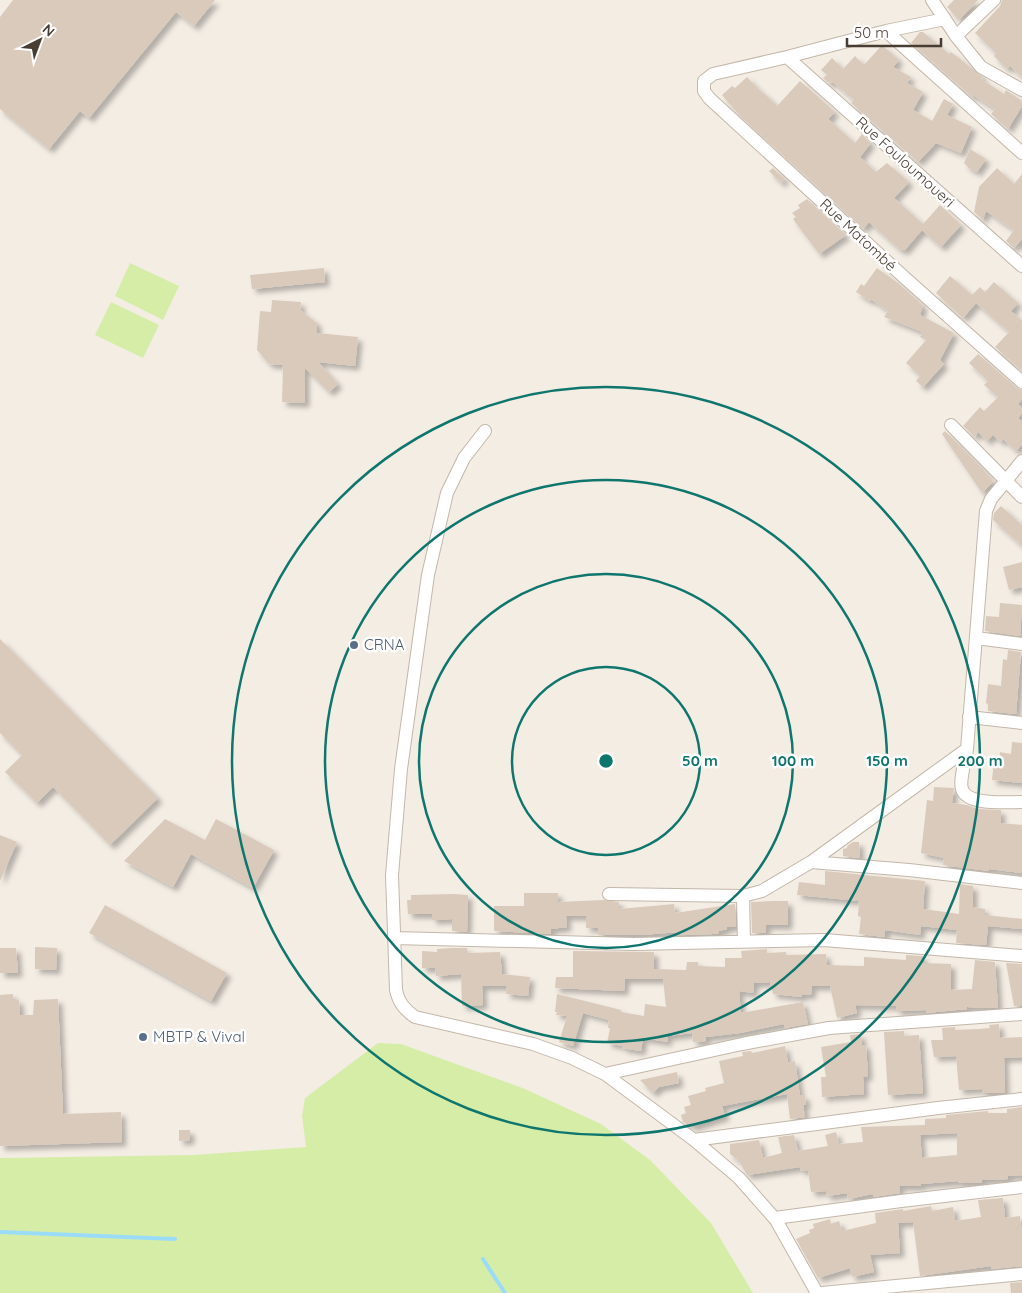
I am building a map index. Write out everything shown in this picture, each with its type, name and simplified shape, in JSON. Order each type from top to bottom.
[{"type":"street","points":[[932,0],[956,36],[981,67],[1020,86]]},
{"type":"street","points":[[956,36],[994,0]]},
{"type":"street","points":[[787,57],[944,18]]},
{"type":"street","points":[[886,31],[1022,153]]},
{"type":"street","name":"Rue Matombé","points":[[787,57],[713,74],[704,81],[704,91],[709,98],[905,278],[1022,382]]},
{"type":"street","name":"Rue Fouloumoueri","points":[[787,57],[1022,266]]},
{"type":"street","points":[[951,425],[1022,497]]},
{"type":"street","points":[[485,431],[464,458],[448,493],[428,575],[401,769],[392,875],[396,990],[398,1000],[404,1009],[415,1017],[534,1044],[572,1058],[605,1074],[694,1140],[739,1178],[774,1218],[817,1293]]},
{"type":"street","points":[[1022,461],[991,499],[986,511],[967,749],[962,783],[962,790],[966,795],[978,801],[1022,802]]},
{"type":"street","points":[[976,638],[1022,644]]},
{"type":"street","points":[[969,717],[1022,723]]},
{"type":"street","points":[[609,894],[743,896],[762,891],[811,862],[967,749]]},
{"type":"street","points":[[811,862],[909,870],[1022,883]]},
{"type":"street","points":[[743,896],[744,942]]},
{"type":"street","points":[[394,938],[634,944],[824,940],[1022,956]]},
{"type":"street","points":[[605,1074],[732,1046],[829,1028],[1022,1014]]},
{"type":"street","points":[[694,1140],[1022,1099]]},
{"type":"street","points":[[774,1218],[1022,1187]]},
{"type":"street","points":[[822,1293],[1022,1274]]},
{"type":"green space","points":[[130,263],[179,286],[163,320],[115,296]]},
{"type":"green space","points":[[111,302],[159,325],[143,358],[95,335]]},
{"type":"green space","points":[[378,1043],[401,1044],[525,1089],[601,1124],[650,1160],[711,1223],[753,1293],[0,1293],[0,1158],[194,1155],[306,1147],[302,1116],[305,1098]]},
{"type":"building","points":[[13,0],[215,0],[194,26],[176,12],[89,118],[80,111],[49,149],[0,109],[0,17]]},
{"type":"building","points":[[954,0],[978,0],[959,20],[947,7]]},
{"type":"building","points":[[1002,0],[1022,0],[1022,77],[1010,66],[1007,69],[994,56],[996,53],[975,33],[1000,6]]},
{"type":"building","points":[[920,32],[923,32],[949,54],[951,52],[983,77],[981,79],[1004,94],[1006,90],[1022,101],[1022,106],[1008,129],[991,114],[995,109],[973,95],[972,97],[911,43]]},
{"type":"building","points":[[882,45],[899,60],[893,67],[911,77],[907,83],[923,92],[913,110],[932,121],[944,99],[953,104],[947,115],[972,127],[961,153],[936,143],[918,162],[851,103],[854,100],[834,83],[827,82],[823,78],[827,75],[821,70],[832,58],[843,69],[855,56],[864,65]]},
{"type":"building","points":[[747,77],[777,106],[800,81],[835,112],[828,119],[855,143],[862,134],[871,143],[860,157],[876,172],[887,163],[909,182],[894,198],[923,224],[940,205],[961,225],[941,247],[922,230],[904,251],[900,250],[869,222],[863,229],[739,115],[722,95],[732,86],[735,88]]},
{"type":"building","points":[[970,149],[986,159],[977,172],[964,163]]},
{"type":"building","points":[[773,168],[785,179],[781,183],[769,171]]},
{"type":"building","points":[[997,168],[1014,184],[1022,174],[1022,239],[1014,248],[1006,241],[1014,230],[986,211],[983,220],[974,212],[979,187]]},
{"type":"building","points":[[807,199],[846,235],[819,254],[793,219],[796,217],[792,213],[800,208],[798,205]]},
{"type":"building","points":[[324,268],[325,282],[252,289],[250,275]]},
{"type":"building","points":[[877,268],[923,305],[920,315],[954,333],[940,360],[944,364],[923,387],[916,381],[920,376],[906,363],[926,340],[920,337],[923,332],[884,317],[888,311],[871,299],[870,301],[856,292],[861,284],[864,286]]},
{"type":"building","points":[[950,276],[972,295],[980,287],[985,292],[994,282],[1018,303],[1011,311],[1022,321],[1022,371],[995,347],[1009,332],[976,303],[963,318],[936,293]]},
{"type":"building","points":[[272,300],[301,302],[300,310],[317,323],[317,333],[358,337],[355,366],[318,362],[338,384],[329,392],[305,368],[305,403],[282,402],[283,365],[269,364],[257,350],[260,311],[271,312]]},
{"type":"building","points":[[978,354],[1017,388],[1022,390],[1022,399],[1018,404],[1022,408],[1022,413],[1018,418],[1022,422],[1022,444],[1016,451],[1003,439],[1001,442],[993,435],[987,441],[978,432],[975,437],[963,426],[980,407],[984,411],[998,397],[984,385],[988,381],[969,363]]},
{"type":"building","points":[[945,431],[984,470],[993,482],[982,493],[942,434]]},
{"type":"building","points":[[1001,506],[1022,525],[1022,546],[993,520],[994,513]]},
{"type":"building","points":[[1022,562],[1022,587],[1009,590],[1003,567]]},
{"type":"building","points":[[1000,603],[1022,605],[1020,636],[985,631],[986,616],[999,617]]},
{"type":"building","points":[[0,639],[158,798],[110,845],[53,787],[37,803],[5,772],[22,755],[0,733]]},
{"type":"building","points":[[1008,650],[1021,652],[1016,714],[988,711],[988,704],[986,703],[988,684],[1001,686],[1003,659],[1007,660]]},
{"type":"building","points":[[1012,742],[1022,743],[1022,783],[992,780],[994,761],[999,761],[1000,752],[1011,754]]},
{"type":"building","points":[[934,787],[954,788],[952,803],[978,809],[1001,810],[1001,823],[1022,825],[1022,873],[943,865],[944,858],[921,853],[927,800],[933,801]]},
{"type":"building","points":[[165,819],[205,840],[216,819],[274,850],[253,888],[191,854],[173,887],[124,861]]},
{"type":"building","points":[[0,835],[17,842],[0,881]]},
{"type":"building","points":[[853,842],[859,842],[860,858],[843,856],[843,849]]},
{"type":"building","points":[[825,871],[925,881],[923,909],[959,914],[960,884],[973,886],[973,907],[985,909],[985,915],[1022,919],[1022,929],[988,926],[986,945],[956,943],[957,930],[921,926],[920,935],[885,930],[885,937],[859,934],[861,917],[858,916],[859,901],[797,895],[799,882],[825,885]]},
{"type":"building","points":[[524,893],[558,893],[558,902],[604,900],[619,902],[619,909],[674,904],[675,913],[735,904],[736,927],[727,927],[727,929],[719,931],[719,933],[713,934],[681,935],[680,932],[653,935],[598,935],[598,928],[586,928],[586,916],[566,916],[567,927],[551,929],[551,934],[494,931],[494,906],[524,906]]},
{"type":"building","points":[[411,895],[468,895],[467,932],[452,931],[452,919],[432,920],[432,914],[408,914],[407,900],[411,900]]},
{"type":"building","points":[[788,901],[788,925],[766,925],[766,933],[752,933],[751,902]]},
{"type":"building","points":[[105,905],[227,973],[211,1001],[89,933]]},
{"type":"building","points":[[35,947],[57,948],[56,970],[35,969]]},
{"type":"building","points":[[0,948],[16,948],[18,973],[0,973]]},
{"type":"building","points":[[467,948],[468,953],[500,952],[502,974],[530,977],[528,996],[506,994],[507,986],[482,986],[483,1005],[462,1006],[461,974],[436,976],[435,968],[422,968],[422,951],[437,952],[437,949]]},
{"type":"building","points":[[767,949],[767,953],[786,952],[786,955],[826,954],[827,965],[864,966],[864,957],[906,960],[906,955],[923,956],[923,963],[951,964],[951,990],[972,989],[975,960],[995,962],[998,1008],[967,1007],[967,1009],[926,1013],[926,1010],[896,1011],[897,1006],[855,1005],[857,1013],[837,1018],[830,986],[812,986],[811,995],[802,994],[802,997],[773,994],[770,982],[754,983],[753,993],[739,991],[741,1013],[803,1002],[808,1024],[784,1028],[784,1024],[740,1033],[706,1037],[706,1041],[693,1042],[692,1033],[667,1036],[668,1042],[643,1038],[641,1051],[607,1043],[610,1028],[608,1028],[609,1020],[583,1013],[573,1046],[559,1042],[567,1016],[556,1015],[557,994],[621,1010],[621,1012],[644,1016],[645,1004],[666,1007],[663,979],[625,979],[624,991],[555,988],[556,977],[573,977],[573,951],[654,952],[654,969],[686,970],[687,962],[698,962],[698,966],[725,967],[725,958],[742,958],[741,951]]},
{"type":"building","points":[[1006,963],[1022,964],[1021,1006],[1014,1006]]},
{"type":"building","points":[[13,994],[13,1000],[19,1000],[20,1015],[33,1015],[34,1000],[58,999],[63,1114],[121,1112],[122,1142],[0,1146],[0,995]]},
{"type":"building","points":[[999,1024],[1000,1038],[1022,1037],[1022,1057],[1004,1058],[1005,1093],[982,1093],[982,1089],[959,1090],[956,1056],[934,1057],[931,1040],[943,1040],[942,1028],[955,1027],[955,1030],[979,1029],[990,1028],[989,1025]]},
{"type":"building","points":[[904,1031],[904,1036],[919,1035],[923,1093],[888,1095],[884,1032]]},
{"type":"building","points":[[861,1034],[862,1045],[866,1045],[868,1076],[863,1077],[864,1094],[822,1097],[821,1077],[826,1077],[821,1047],[851,1042],[850,1035]]},
{"type":"building","points":[[785,1046],[788,1063],[795,1061],[800,1096],[805,1095],[806,1105],[803,1105],[805,1117],[790,1119],[787,1094],[722,1106],[725,1116],[691,1127],[690,1123],[683,1122],[681,1115],[686,1113],[684,1107],[691,1105],[688,1096],[706,1091],[705,1088],[724,1083],[719,1061],[743,1056],[742,1052],[751,1051],[752,1053]]},
{"type":"building","points":[[677,1072],[679,1083],[659,1087],[653,1093],[640,1080]]},
{"type":"building","points":[[1022,1107],[1022,1175],[1008,1176],[1008,1179],[982,1180],[982,1183],[958,1183],[958,1181],[921,1184],[921,1186],[899,1186],[900,1193],[873,1197],[873,1194],[848,1199],[847,1193],[827,1196],[826,1191],[811,1192],[808,1170],[801,1171],[800,1167],[747,1175],[739,1161],[730,1154],[730,1144],[759,1140],[763,1158],[782,1153],[778,1137],[794,1135],[798,1151],[828,1146],[825,1135],[836,1132],[839,1144],[863,1142],[861,1127],[925,1125],[925,1119],[946,1118],[946,1115],[988,1111],[988,1113],[1007,1113],[1007,1109]],"holes":[[[957,1133],[957,1155],[922,1158],[920,1135]]]},
{"type":"building","points":[[179,1130],[190,1130],[190,1140],[179,1141]]},
{"type":"building","points":[[1003,1198],[1005,1218],[1020,1216],[1022,1266],[992,1269],[991,1266],[920,1276],[913,1222],[898,1223],[900,1253],[870,1255],[874,1272],[852,1277],[850,1268],[818,1278],[796,1239],[810,1233],[809,1230],[814,1228],[813,1224],[830,1219],[831,1224],[839,1221],[842,1231],[876,1223],[875,1213],[903,1209],[903,1211],[931,1206],[932,1211],[953,1207],[955,1221],[981,1217],[978,1200]]},
{"type":"building","points":[[1022,1282],[1022,1293],[1011,1293],[1010,1283]]},
{"type":"waterway","points":[[0,1232],[175,1239]]},
{"type":"waterway","points":[[483,1259],[505,1293]]},
{"type":"place","name":"CRNA","points":[[354,645]]},
{"type":"place","name":"MBTP & Vival","points":[[143,1037]]}]
